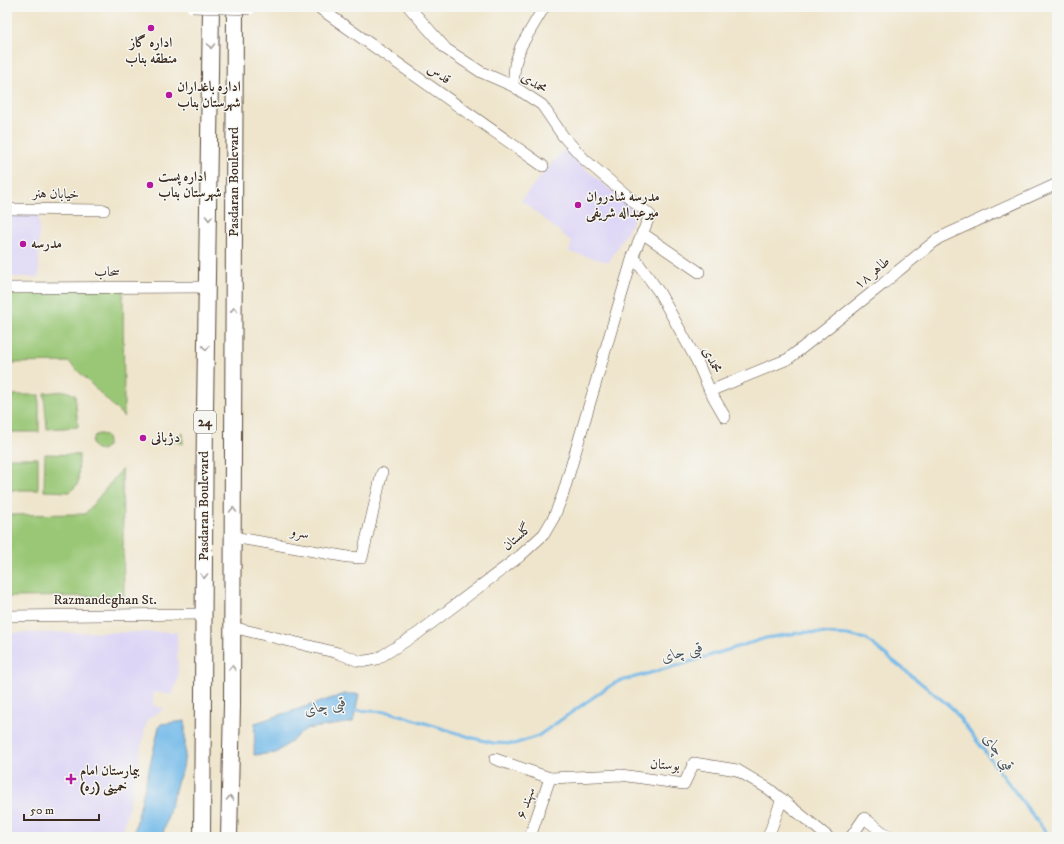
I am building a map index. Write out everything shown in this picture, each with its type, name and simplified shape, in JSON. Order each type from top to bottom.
[{"type":"highway","name":"Pasdaran Boulevard","points":[[202,837],[205,411],[211,7]]},
{"type":"highway","name":"Pasdaran Boulevard","points":[[229,837],[242,8]]},
{"type":"street","points":[[192,7],[242,8]]},
{"type":"street","name":"قدس","points":[[318,7],[543,166]]},
{"type":"street","name":"محمدی","points":[[409,7],[446,49],[480,72],[513,86],[542,105],[563,136],[584,160],[650,215]]},
{"type":"street","points":[[513,86],[515,64],[520,46],[544,7]]},
{"type":"street","name":"طاهر ۱۸","points":[[710,391],[788,359],[939,238],[1057,184]]},
{"type":"street","name":"خیابان هنر","points":[[7,209],[104,210]]},
{"type":"street","name":"گلستان","points":[[232,627],[338,653],[359,661],[377,658],[417,634],[515,559],[544,534],[552,521],[563,494],[633,256],[650,215]]},
{"type":"street","points":[[642,233],[699,272]]},
{"type":"street","name":"محمدی","points":[[633,256],[659,292],[697,361],[710,391],[725,417]]},
{"type":"street","name":"سحاب","points":[[7,288],[208,287]]},
{"type":"street","name":"سرو","points":[[233,537],[348,557],[362,558],[382,473]]},
{"type":"street","name":"Razmandeghan St.","points":[[7,616],[203,614]]},
{"type":"street","name":"بوستان","points":[[495,759],[550,778],[621,775],[684,784],[694,763],[737,770],[782,799],[828,837]]},
{"type":"street","name":"سهند ۶","points":[[530,837],[550,778]]},
{"type":"street","points":[[768,837],[782,799]]},
{"type":"street","points":[[851,837],[864,818],[889,837]]},
{"type":"shaded area","name":"مدرسه شادروان میرعبداله شریفی","points":[[563,150],[635,210],[634,219],[609,262],[569,252],[572,242],[521,200]]},
{"type":"shaded area","name":"مدرسه","points":[[7,211],[39,211],[39,277],[7,277]]},
{"type":"shaded area","name":"بیمارستان امام خمینی (ره)","points":[[177,632],[178,679],[172,695],[154,692],[153,705],[165,709],[147,720],[122,837],[7,837],[7,633]]},
{"type":"green space","points":[[123,289],[124,417],[69,362],[7,363],[7,290]]},
{"type":"green space","points":[[66,391],[75,395],[78,427],[47,429],[44,393]]},
{"type":"green space","points":[[7,395],[39,395],[39,432],[7,432]]},
{"type":"green space","points":[[183,433],[183,444],[169,439]]},
{"type":"green space","points":[[100,434],[107,439],[108,442],[103,449],[100,450],[93,445],[92,442],[97,435]]},
{"type":"green space","points":[[45,454],[79,455],[78,484],[70,492],[44,491]]},
{"type":"green space","points":[[7,458],[38,458],[38,490],[7,490]]},
{"type":"green space","points":[[122,469],[124,596],[7,597],[7,515],[85,514]]},
{"type":"water","points":[[345,694],[359,694],[353,722],[306,729],[276,753],[254,755],[255,723]]},
{"type":"water","points":[[185,721],[185,753],[183,768],[177,783],[162,837],[133,837],[159,727],[161,724]]},
{"type":"waterway","name":"قبی چای","points":[[352,710],[390,712],[473,738],[493,743],[514,744],[538,736],[617,682],[683,664],[766,638],[804,632],[847,635],[866,639],[952,708],[1049,837]]},
{"type":"place","name":"اداره گاز منطقه بناب","points":[[151,28]]},
{"type":"place","name":"اداره باغداران شهرستان بناب","points":[[169,95]]},
{"type":"place","name":"اداره پست شهرستان بناب","points":[[150,185]]},
{"type":"place","name":"مدرسه شادروان میرعبداله شریفی","points":[[578,205]]},
{"type":"place","name":"مدرسه","points":[[23,244]]},
{"type":"place","name":"دژبانی","points":[[143,438]]},
{"type":"place","name":"بیمارستان امام خمینی (ره)","points":[[71,779]]}]
